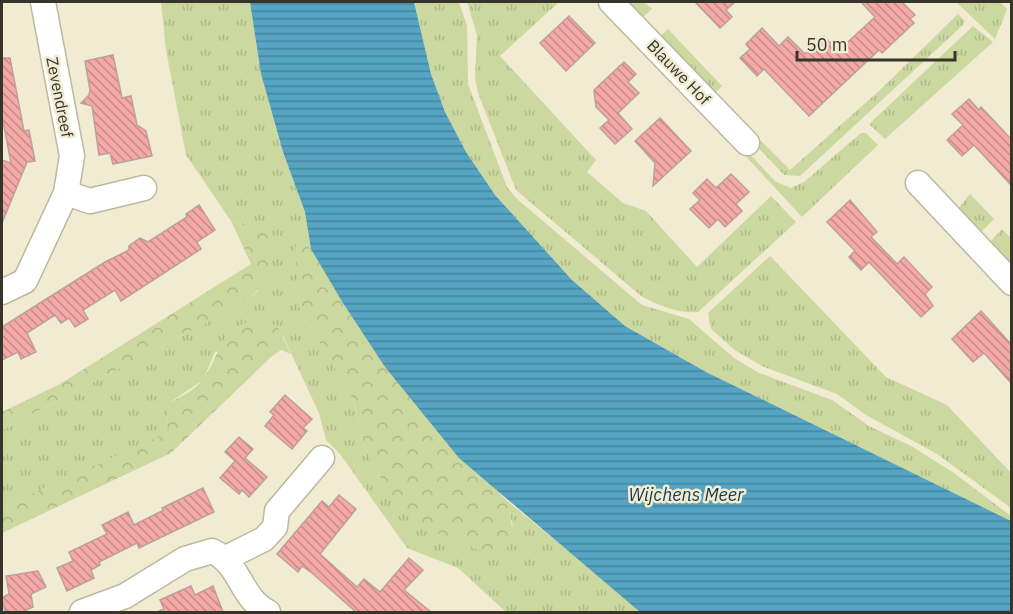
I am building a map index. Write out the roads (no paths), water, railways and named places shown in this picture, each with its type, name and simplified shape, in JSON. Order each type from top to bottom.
[{"type":"street","name":"Zevendreef","points":[[2,292],[25,281],[66,193],[72,156],[43,2]]},
{"type":"street","name":"Blauwe Hof","points":[[611,2],[747,143]]},
{"type":"street","points":[[918,183],[1011,283]]},
{"type":"street","points":[[66,193],[90,201],[144,188]]},
{"type":"street","points":[[226,558],[264,539],[275,527],[277,511],[322,458]]},
{"type":"street","points":[[82,612],[125,596],[185,559],[212,551],[226,558],[257,607],[268,612]]},
{"type":"water","name":"Wijchens Meer","points":[[250,2],[414,2],[431,74],[445,112],[466,152],[495,195],[572,280],[625,326],[706,372],[1011,521],[1011,612],[640,612],[459,458],[385,367],[343,303],[311,249],[305,212],[283,152],[261,74]]}]
